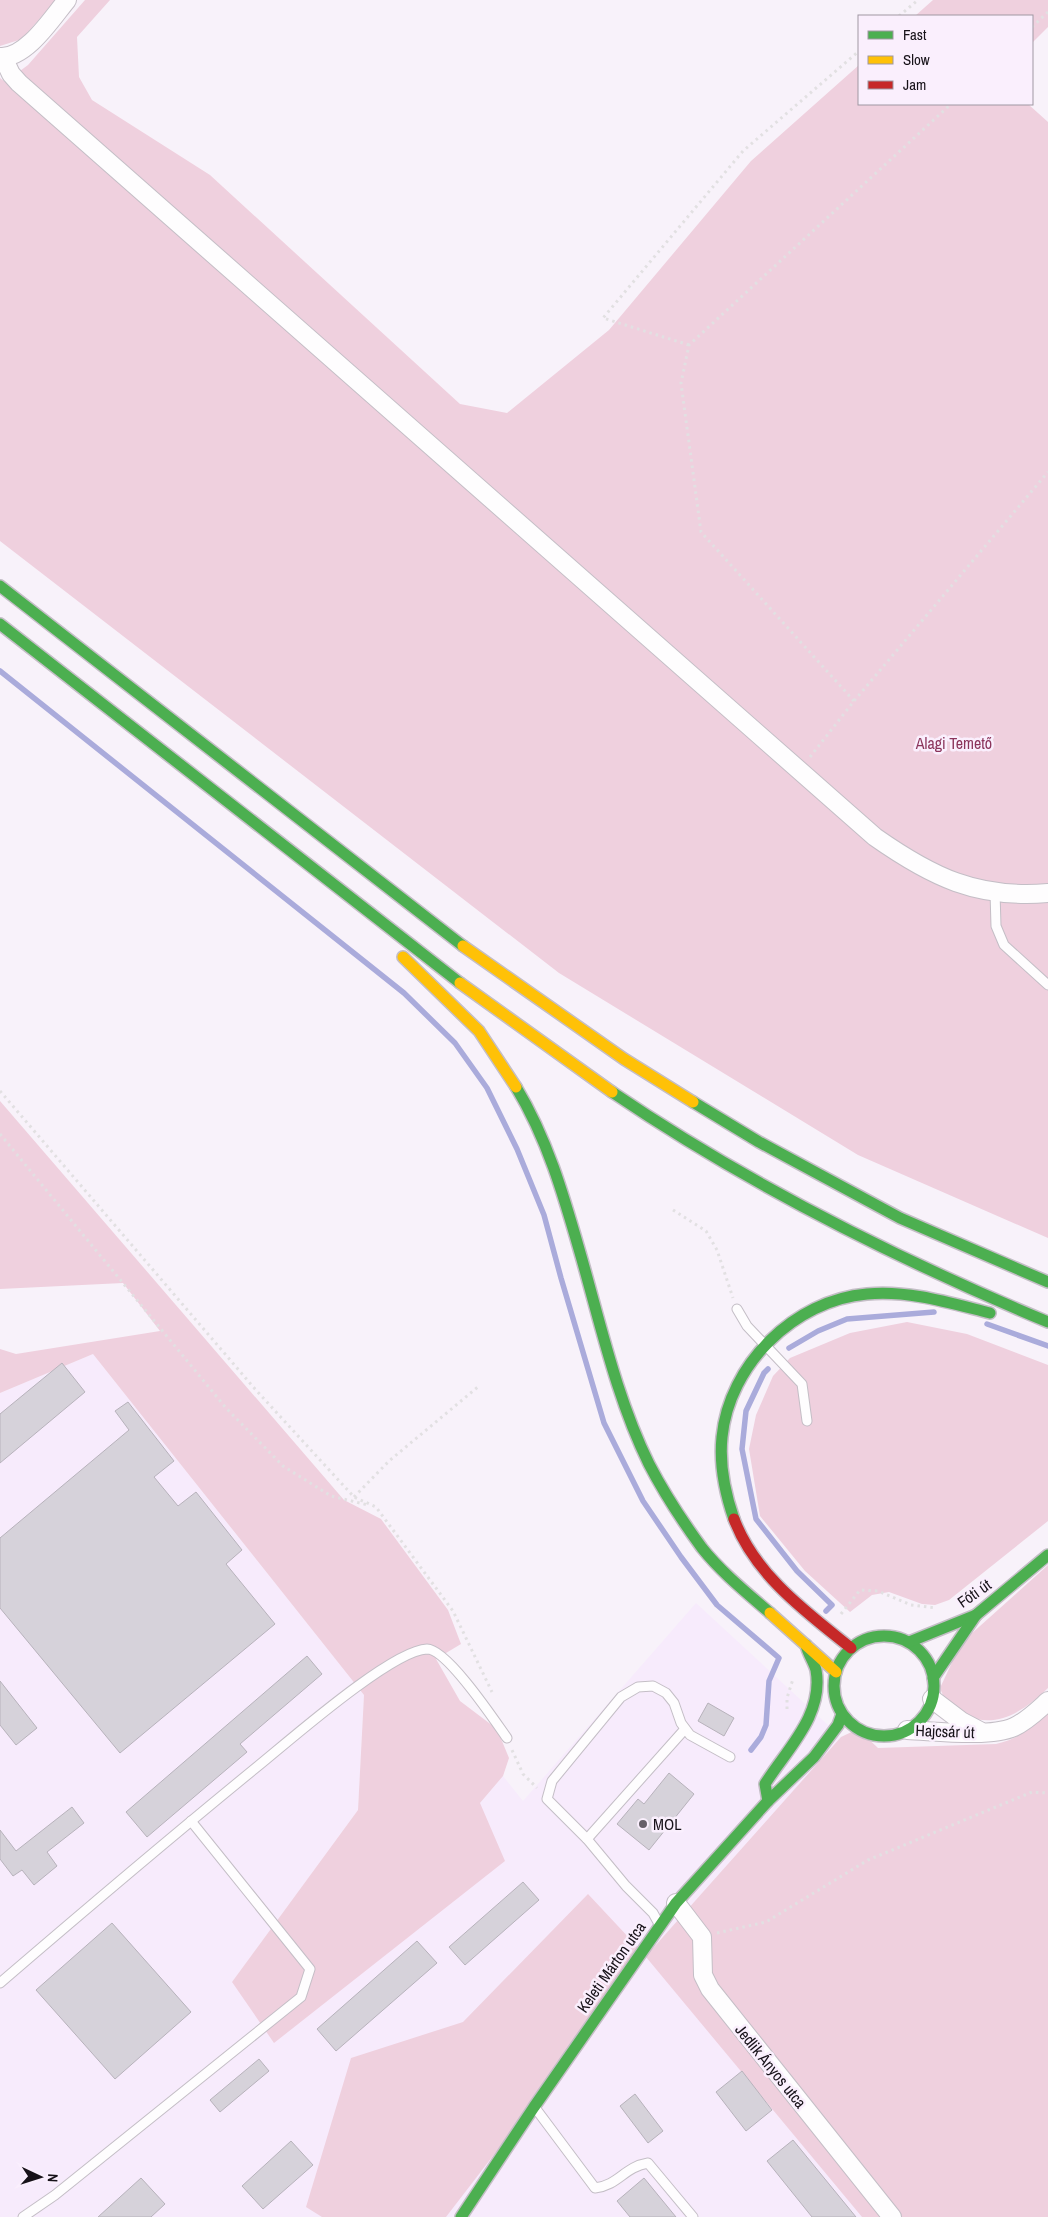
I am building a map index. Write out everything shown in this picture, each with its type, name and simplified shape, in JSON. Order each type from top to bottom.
[{"type":"main road","points":[[0,586],[267,796],[468,950],[624,1059],[759,1142],[900,1218],[1048,1282]]},
{"type":"main road","points":[[0,624],[368,913],[490,1005],[610,1091],[746,1176],[892,1254],[1048,1322]]},
{"type":"main road","points":[[368,913],[404,958],[479,1031],[534,1117],[565,1200],[621,1396],[648,1464],[667,1496],[703,1549],[741,1588],[836,1672]]},
{"type":"main road","points":[[851,1648],[775,1582],[754,1558],[727,1504],[720,1465],[723,1430],[737,1382],[754,1357],[799,1317],[816,1308],[849,1296],[880,1294],[943,1300],[988,1313],[1048,1322]]},
{"type":"main road","name":"Fóti út","points":[[909,1642],[976,1615],[1048,1555]]},
{"type":"main road","points":[[933,1678],[976,1615]]},
{"type":"main road","points":[[884,1636],[909,1642],[923,1655],[930,1665],[933,1678],[932,1700],[927,1713],[907,1730],[896,1735],[850,1734],[836,1701],[834,1686],[836,1672],[842,1659],[851,1648],[866,1639],[884,1636]]},
{"type":"main road","points":[[768,1801],[765,1784],[810,1719],[816,1705],[816,1668],[806,1645]]},
{"type":"main road","name":"Keleti Márton utca","points":[[461,2217],[534,2106],[676,1903],[768,1801],[814,1757],[838,1725],[842,1714]]},
{"type":"main road","name":"Keleti Márton utca","points":[[814,1757],[850,1734]]},
{"type":"street","points":[[67,0],[24,49],[10,56],[2,57],[11,74],[19,83],[875,837],[927,871],[974,889],[1024,895],[1048,893]]},
{"type":"street","name":"Hajcsár út","points":[[932,1700],[960,1721],[982,1732]]},
{"type":"street","name":"Hajcsár út","points":[[907,1730],[982,1732],[1013,1728],[1048,1701]]},
{"type":"street","points":[[676,1903],[702,1937]]},
{"type":"street","name":"Jedlik Ányos utca","points":[[702,1937],[703,1975],[710,1989],[892,2217]]},
{"type":"lane","points":[[995,892],[996,926],[1004,946],[1048,985]]},
{"type":"lane","points":[[737,1309],[747,1326],[802,1384],[807,1421]]},
{"type":"lane","points":[[0,1983],[191,1821],[347,1695],[402,1656],[428,1649],[437,1652],[452,1666],[507,1738]]},
{"type":"lane","points":[[660,1925],[653,1914],[626,1886],[587,1839],[547,1798],[552,1781],[621,1697],[638,1687],[654,1686],[666,1693],[674,1703],[681,1723],[690,1735],[730,1757]]},
{"type":"lane","points":[[587,1839],[686,1729]]},
{"type":"lane","points":[[23,2217],[55,2195],[300,1997],[310,1968],[191,1821]]},
{"type":"lane","points":[[534,2106],[595,2188],[606,2187],[635,2165],[648,2163],[693,2217]]},
{"type":"path","points":[[900,15],[918,0]]},
{"type":"path","points":[[1033,26],[1048,12]]},
{"type":"path","points":[[689,345],[603,318],[743,152],[858,52]]},
{"type":"path","points":[[854,701],[701,532],[681,383],[689,345],[950,105]]},
{"type":"path","points":[[799,771],[854,701],[1048,472]]},
{"type":"path","points":[[0,1092],[255,1390],[354,1497],[376,1506],[453,1611],[495,1698]]},
{"type":"path","points":[[0,1134],[226,1408],[283,1466],[331,1496],[376,1506]]},
{"type":"path","points":[[673,1210],[706,1231],[717,1250],[737,1309]]},
{"type":"path","points":[[354,1497],[389,1461],[479,1386]]},
{"type":"path","points":[[507,1738],[523,1774],[547,1798]]},
{"type":"path","points":[[702,1937],[766,1922],[868,1860],[1032,1792],[1048,1793]]},
{"type":"shaded area","points":[[93,1354],[364,1695],[358,1810],[232,1982],[480,1803],[503,1776],[523,1801],[696,1603],[841,1737],[646,1956],[862,2217],[0,2217],[0,1393]]},
{"type":"green space","points":[[0,0],[56,0],[22,39],[0,46]]},
{"type":"green space","name":"Alagi Temető","points":[[85,0],[110,0],[77,37],[79,77],[92,100],[210,175],[460,404],[507,413],[609,330],[751,161],[858,66],[858,105],[1029,105],[1048,122],[1048,1238],[858,1155],[559,973],[0,541],[0,78],[5,82],[28,65]]},
{"type":"green space","points":[[933,0],[1048,0],[1048,27],[1033,42],[1033,15],[916,15]]},
{"type":"green space","points":[[0,1101],[344,1500],[381,1519],[448,1610],[461,1644],[436,1659],[460,1701],[497,1729],[509,1758],[503,1776],[480,1803],[505,1861],[274,2043],[232,1982],[358,1810],[364,1695],[93,1354],[0,1393],[0,1349],[16,1354],[160,1331],[123,1283],[0,1289]]},
{"type":"green space","points":[[907,1322],[967,1334],[1048,1365],[1048,1521],[949,1600],[935,1605],[922,1604],[889,1592],[872,1595],[850,1612],[805,1571],[760,1516],[749,1449],[756,1415],[773,1376],[790,1358],[850,1333]]},
{"type":"green space","points":[[1048,1565],[1048,1688],[1022,1709],[1002,1718],[980,1720],[958,1712],[945,1699],[940,1688],[961,1643]]},
{"type":"green space","points":[[1048,1713],[1048,2217],[862,2217],[646,1957],[446,2217],[322,2217],[306,2207],[351,2058],[463,2022],[588,1894],[646,1956],[841,1737],[858,1729],[878,1748],[996,1744],[1012,1739],[1024,1732]]},
{"type":"building","points":[[62,1363],[85,1392],[0,1463],[0,1414]]},
{"type":"building","points":[[128,1402],[174,1461],[154,1477],[178,1506],[196,1492],[242,1550],[226,1564],[275,1624],[120,1753],[0,1608],[0,1538],[129,1430],[115,1411]]},
{"type":"building","points":[[307,1656],[322,1674],[240,1744],[247,1752],[147,1837],[126,1812]]},
{"type":"building","points":[[0,1681],[37,1728],[16,1745],[0,1725]]},
{"type":"building","points":[[708,1703],[734,1718],[724,1736],[698,1721]]},
{"type":"building","points":[[669,1773],[694,1794],[649,1850],[617,1824],[638,1799],[644,1804]]},
{"type":"building","points":[[72,1807],[84,1823],[47,1852],[57,1866],[34,1885],[22,1870],[13,1876],[0,1859],[0,1830],[16,1851]]},
{"type":"building","points":[[523,1882],[539,1900],[465,1965],[449,1947]]},
{"type":"building","points":[[112,1923],[191,2012],[115,2079],[36,1990]]},
{"type":"building","points":[[417,1941],[437,1963],[336,2051],[317,2029]]},
{"type":"building","points":[[259,2059],[269,2071],[220,2112],[210,2100]]},
{"type":"building","points":[[742,2071],[772,2110],[746,2131],[716,2092]]},
{"type":"building","points":[[635,2094],[663,2131],[648,2143],[620,2106]]},
{"type":"building","points":[[793,2140],[856,2217],[812,2217],[767,2161]]},
{"type":"building","points":[[291,2141],[313,2165],[263,2209],[242,2186]]},
{"type":"building","points":[[141,2178],[165,2204],[151,2217],[98,2217]]},
{"type":"building","points":[[644,2178],[676,2217],[630,2217],[617,2201]]},
{"type":"waterway","points":[[0,671],[404,993],[455,1043],[487,1088],[517,1149],[544,1215],[604,1423],[643,1501],[681,1557],[717,1605],[779,1658],[769,1681],[766,1725],[761,1737],[751,1750]]},
{"type":"waterway","points":[[789,1348],[818,1331],[847,1319],[934,1312]]},
{"type":"waterway","points":[[987,1324],[1048,1346]]},
{"type":"waterway","points":[[768,1369],[764,1373],[746,1411],[742,1449],[756,1519],[797,1571],[832,1605],[826,1611]]},
{"type":"traffic: fast","points":[[0,586],[463,946]]},
{"type":"traffic: fast","points":[[0,624],[460,983]]},
{"type":"traffic: fast","points":[[516,1087],[537,1127],[554,1169],[575,1234],[619,1388],[649,1464],[674,1507],[709,1557],[770,1613]]},
{"type":"traffic: fast","points":[[612,1092],[716,1158],[824,1218],[879,1246],[1048,1322]]},
{"type":"traffic: fast","points":[[693,1102],[759,1142],[900,1218],[1048,1282]]},
{"type":"traffic: fast","points":[[734,1519],[725,1489],[721,1458],[722,1437],[727,1410],[737,1385],[752,1362],[770,1341],[791,1323],[815,1309],[840,1299],[883,1293],[914,1296],[990,1313]]},
{"type":"traffic: fast","points":[[909,1642],[976,1615],[1048,1555]]},
{"type":"traffic: fast","points":[[933,1678],[976,1615]]},
{"type":"traffic: fast","points":[[884,1636],[903,1640],[919,1651],[930,1667],[934,1686],[930,1705],[919,1721],[903,1732],[884,1736],[865,1732],[849,1721],[838,1705],[834,1686],[838,1667],[849,1651],[865,1640],[884,1636]]},
{"type":"traffic: fast","points":[[768,1801],[765,1784],[802,1731],[814,1702],[817,1686],[816,1670],[806,1645]]},
{"type":"traffic: fast","points":[[461,2217],[534,2107],[676,1903],[768,1801],[814,1757],[838,1725],[842,1714]]},
{"type":"traffic: slow","points":[[463,946],[624,1059],[693,1102]]},
{"type":"traffic: slow","points":[[403,957],[479,1031],[516,1087]]},
{"type":"traffic: slow","points":[[460,983],[612,1092]]},
{"type":"traffic: slow","points":[[770,1613],[836,1672]]},
{"type":"traffic: jam","points":[[734,1519],[743,1539],[768,1575],[817,1621],[851,1648]]},
{"type":"place","name":"MOL","points":[[643,1824]]}]
